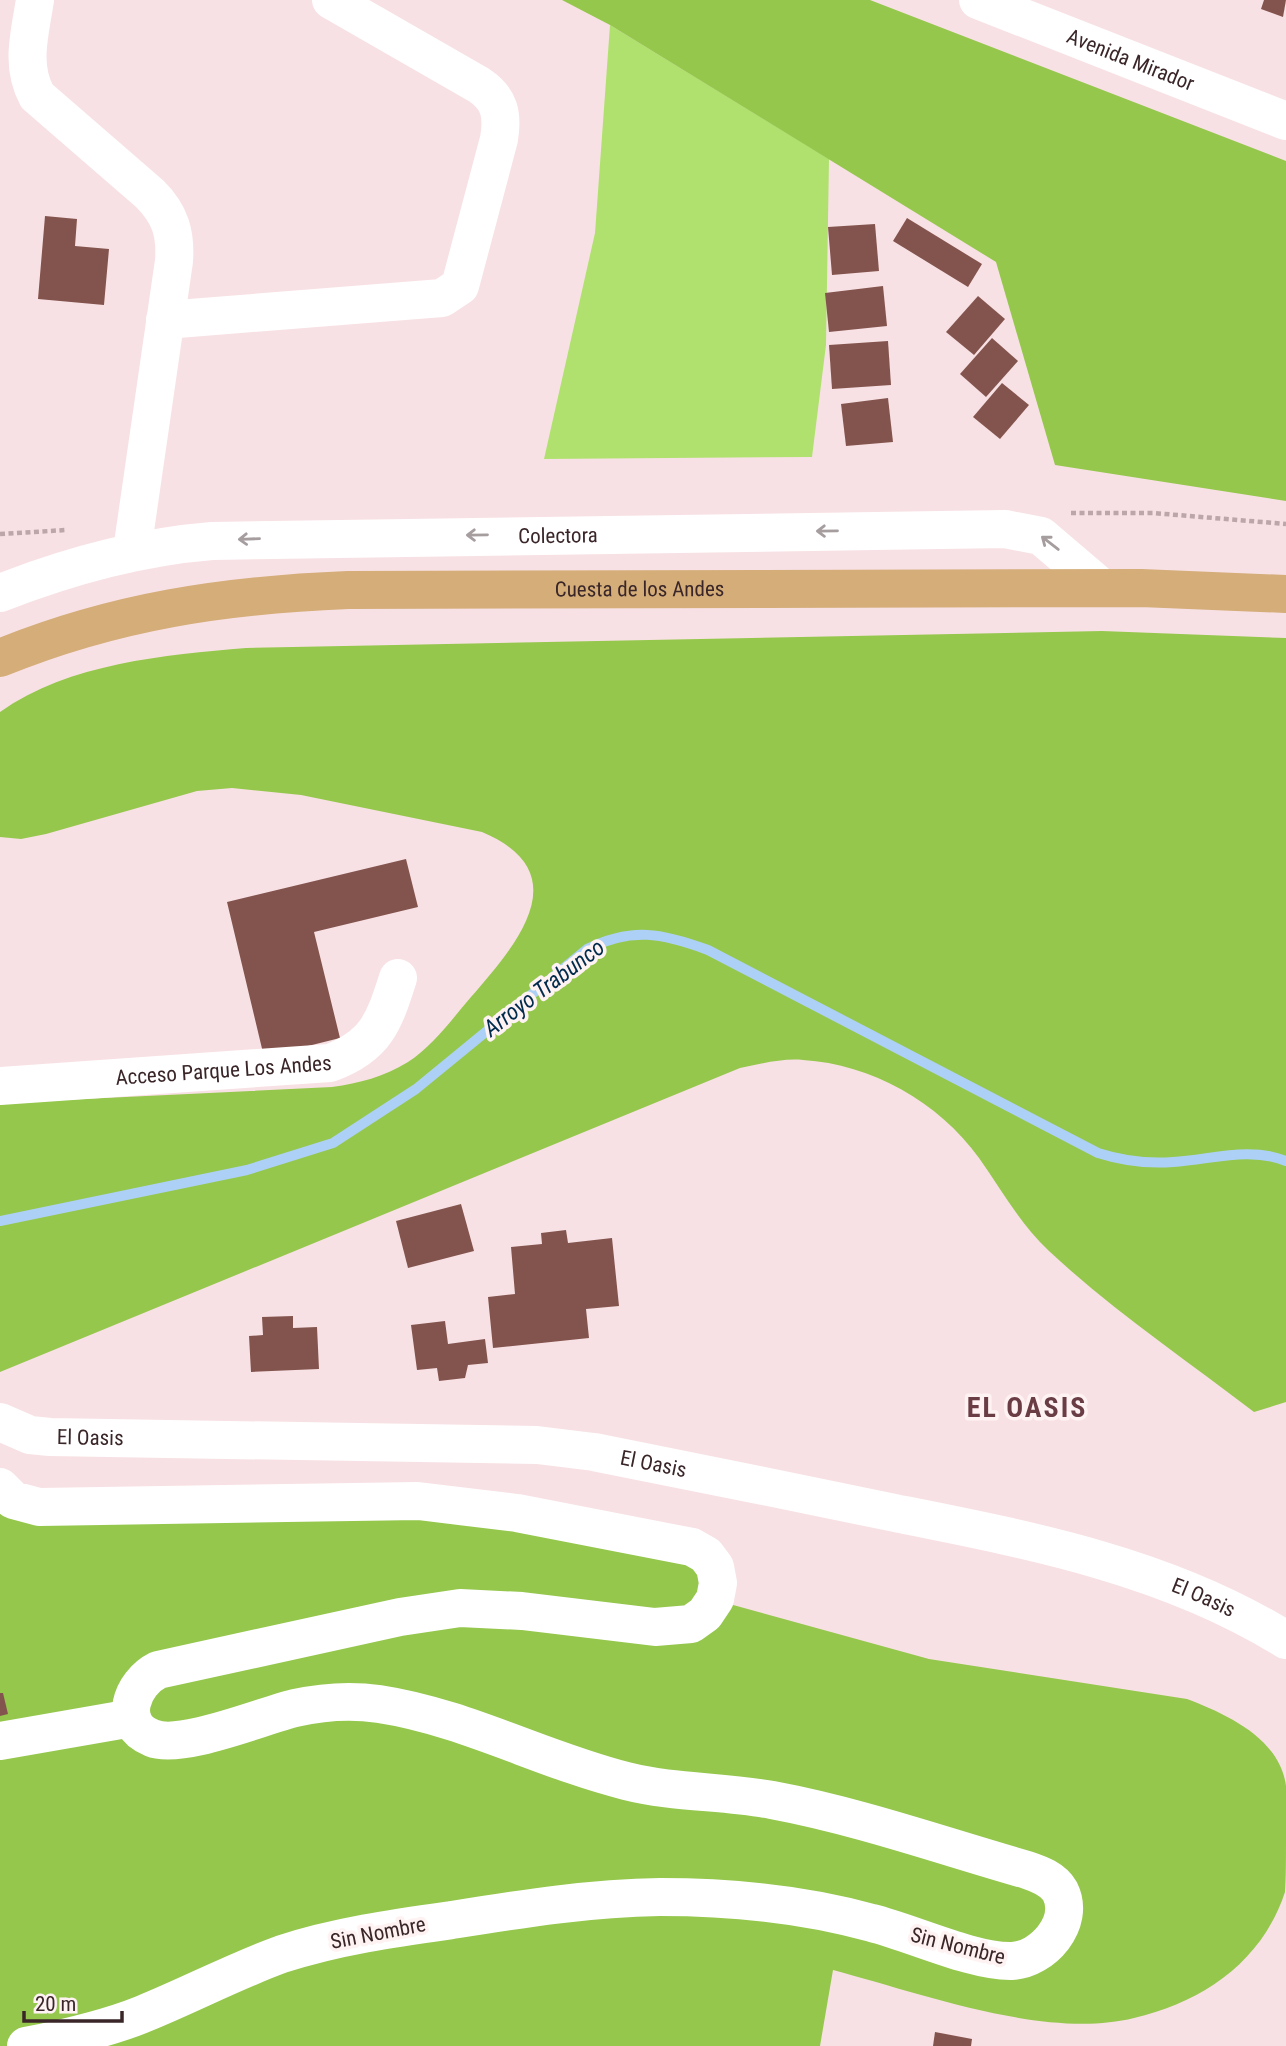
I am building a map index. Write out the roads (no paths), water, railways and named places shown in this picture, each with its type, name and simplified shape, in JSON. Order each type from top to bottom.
[{"type":"main road","name":"Cuesta de los Andes","points":[[0,658],[69,633],[138,614],[208,600],[279,593],[348,590],[1102,588],[1286,594]]},
{"type":"street","points":[[35,0],[27,66],[29,81],[37,96],[150,194],[169,217],[175,246],[132,551]]},
{"type":"street","points":[[165,320],[442,298],[460,286],[499,139],[502,116],[494,97],[479,85],[331,0]]},
{"type":"street","name":"Avenida Mirador","points":[[988,2],[1286,121]]},
{"type":"street","name":"Colectora","points":[[0,593],[89,562],[132,551],[170,544],[252,538],[1005,529],[1041,536],[1102,588]]},
{"type":"street","name":"Acceso Parque Los Andes","points":[[0,1086],[330,1063],[349,1056],[379,1030],[398,978]]},
{"type":"street","name":"El Oasis","points":[[3,1434],[537,1445],[594,1452],[1016,1537],[1087,1555],[1198,1595],[1286,1640]]},
{"type":"street","points":[[0,1487],[13,1500],[39,1507],[382,1500],[452,1503],[677,1543],[706,1555],[715,1567],[718,1583],[715,1600],[705,1614],[691,1624],[655,1627],[491,1608],[429,1611],[158,1670],[147,1675],[133,1694],[132,1718],[0,1741]]},
{"type":"street","name":"Sin Nombre","points":[[26,2046],[116,2024],[283,1954],[317,1945],[391,1929],[586,1900],[703,1898],[787,1906],[872,1923],[1003,1961],[1020,1961],[1047,1946],[1062,1919],[1063,1904],[1059,1891],[1051,1881],[1027,1870],[792,1805],[619,1780],[446,1720],[379,1704],[347,1702],[295,1708],[177,1741],[150,1738],[138,1729],[132,1718]]},
{"type":"waterway","name":"Arroyo Trabunco","points":[[0,1221],[247,1170],[333,1143],[416,1089],[587,949],[618,937],[633,935],[661,936],[708,950],[1098,1153],[1153,1163],[1244,1154],[1286,1161]]},
{"type":"district","name":"EL OASIS","points":[[1027,1407]]}]
